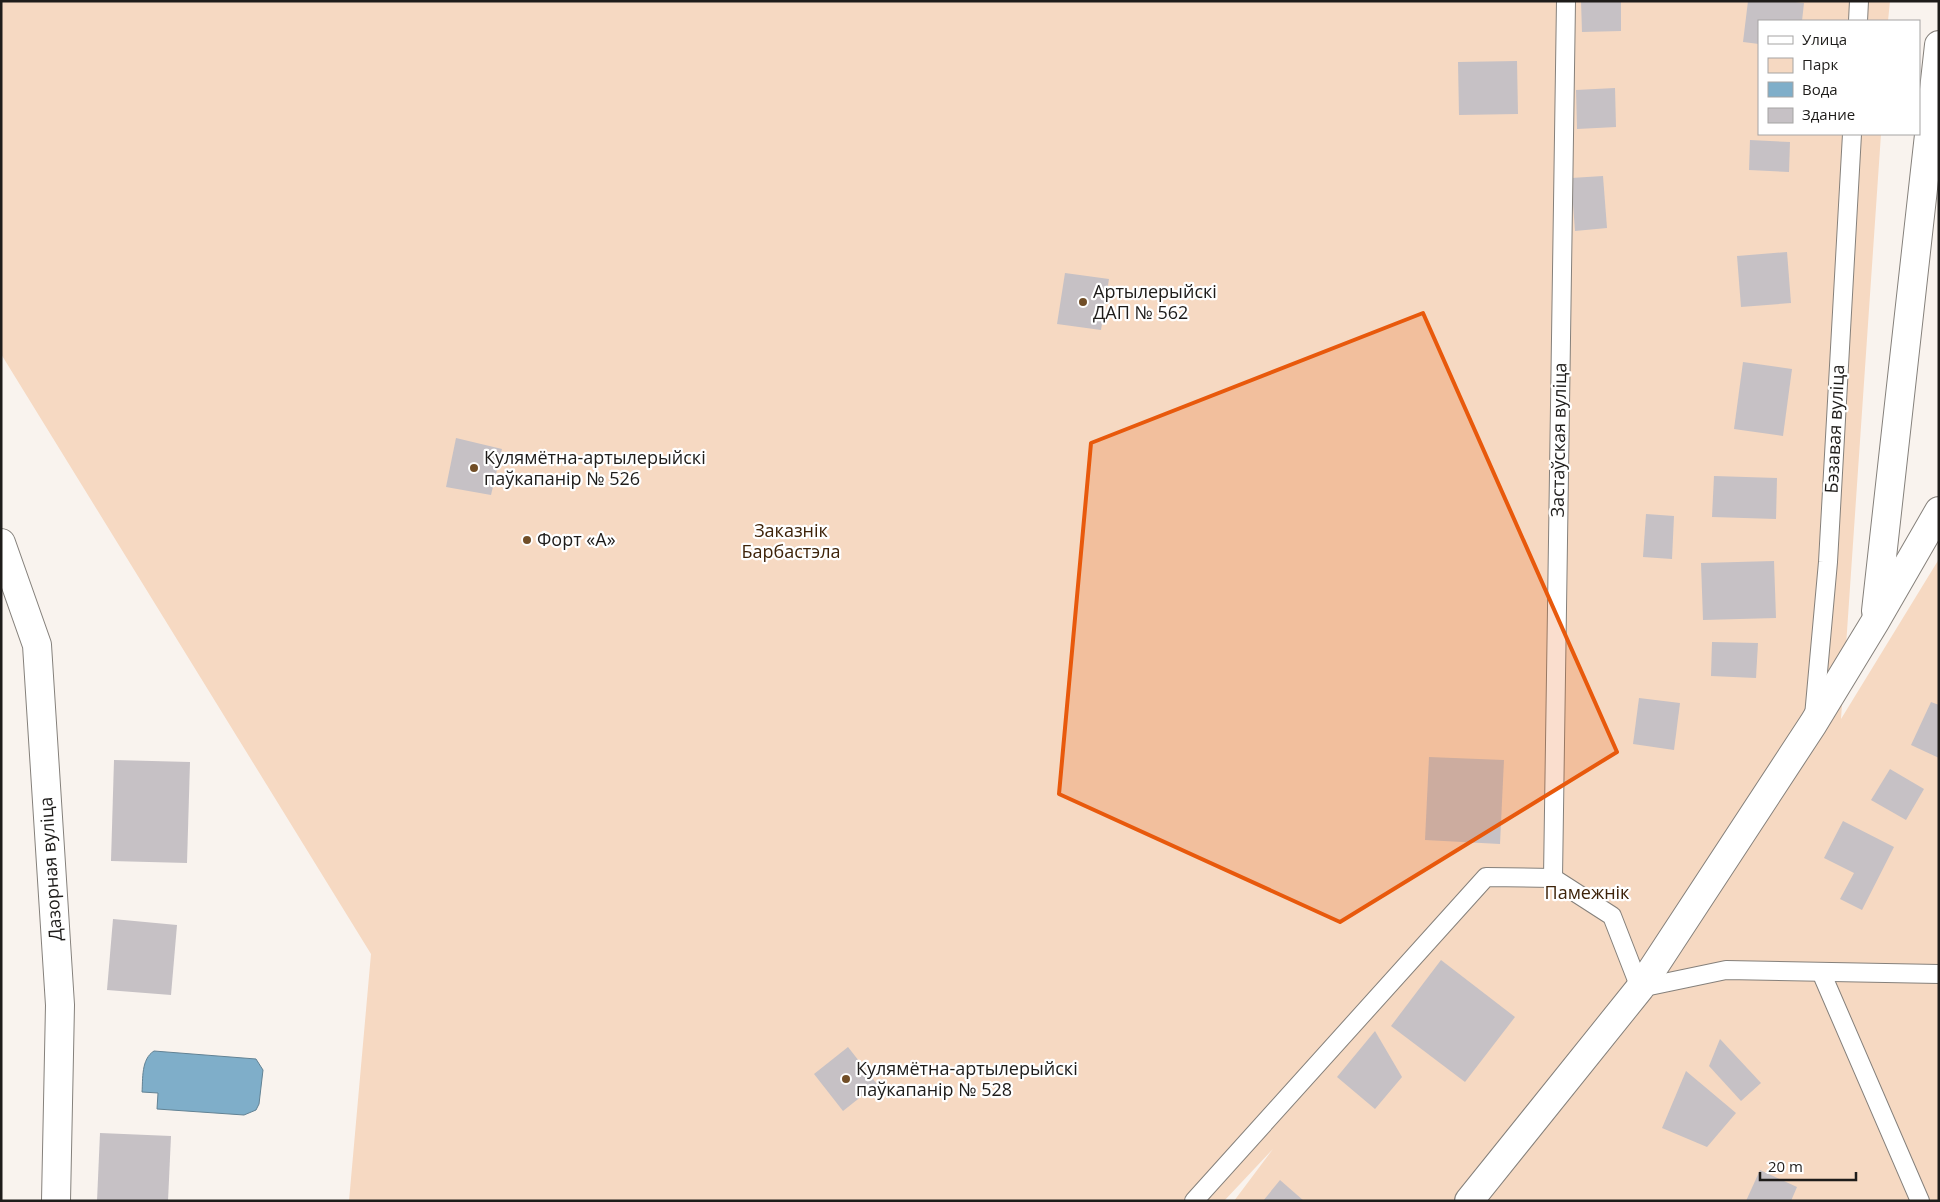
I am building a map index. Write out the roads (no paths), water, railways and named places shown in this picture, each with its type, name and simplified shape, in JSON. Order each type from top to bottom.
[{"type":"street","points":[[1875,622],[1939,45]]},
{"type":"street","points":[[1469,1201],[1640,988],[1813,724],[1939,511]]},
{"type":"street","name":"Дазорная вуліца","points":[[1,544],[36,645],[60,1005],[56,1201]]},
{"type":"lane","name":"Застаўская вуліца","points":[[1552,878],[1566,1]]},
{"type":"lane","points":[[1858,20],[1860,1]]},
{"type":"lane","name":"Бэзавая вуліца","points":[[1813,724],[1828,562],[1852,135]]},
{"type":"lane","points":[[1194,1201],[1486,877],[1552,878],[1612,916],[1640,988],[1726,970],[1939,974]]},
{"type":"lane","points":[[1820,972],[1920,1201]]},
{"type":"water","points":[[154,1051],[256,1059],[263,1070],[259,1104],[256,1110],[244,1115],[157,1109],[158,1093],[142,1092],[145,1064]]},
{"type":"place","name":"Артылерыйскі ДАП № 562","points":[[1083,302]]},
{"type":"place","name":"Кулямётна-артылерыйскі паўкапанір № 526","points":[[474,468]]},
{"type":"place","name":"Форт «А»","points":[[527,540]]},
{"type":"place","name":"Кулямётна-артылерыйскі паўкапанір № 528","points":[[846,1079]]},
{"type":"park label","name":"Заказнік Барбастэла","points":[[791,541]]},
{"type":"park label","name":"Памежнік","points":[[1587,893]]}]
